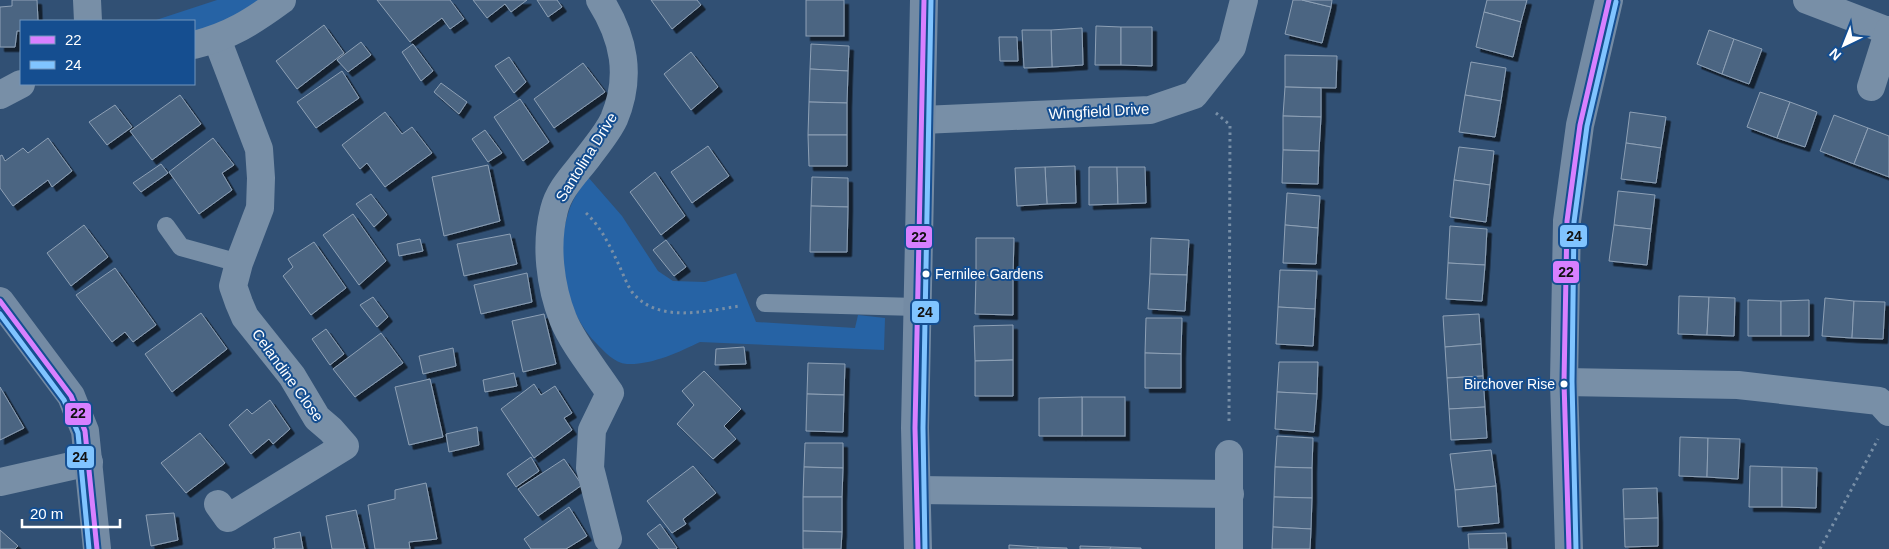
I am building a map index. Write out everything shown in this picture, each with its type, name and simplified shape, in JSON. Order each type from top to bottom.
[{"type":"street","points":[[87,0],[88,20]]},
{"type":"street","points":[[206,42],[260,16],[282,0]]},
{"type":"street","name":"Santolina Drive","points":[[600,0],[610,16],[619,38],[624,60],[624,79],[620,101],[613,120],[601,139],[561,192],[554,210],[550,258],[556,294],[564,320],[574,339],[610,393],[592,430],[590,468],[608,539]]},
{"type":"street","points":[[918,549],[915,428],[924,0]]},
{"type":"street","points":[[1194,95],[1232,47],[1244,0]]},
{"type":"street","points":[[1569,549],[1564,382],[1567,221],[1580,125],[1610,0]]},
{"type":"street","points":[[1807,0],[1889,30],[1871,86]]},
{"type":"street","name":"Celandine Close","points":[[206,42],[259,148],[260,208],[239,263],[234,286],[245,317],[292,376],[317,418],[345,446],[228,518],[218,504]]},
{"type":"street","points":[[0,95],[20,85]]},
{"type":"street","name":"Wingfield Drive","points":[[922,120],[1150,110],[1194,95]]},
{"type":"street","points":[[0,301],[71,396],[86,431],[97,549]]},
{"type":"street","points":[[1564,382],[1738,385],[1879,401],[1885,424]]},
{"type":"street","points":[[1229,454],[1229,549]]},
{"type":"street","points":[[0,482],[89,462]]},
{"type":"street","points":[[917,490],[1230,494]]},
{"type":"lane","points":[[166,226],[181,247],[239,263]]},
{"type":"lane","points":[[765,303],[917,307]]},
{"type":"path","points":[[1194,95],[1230,125],[1229,454]]},
{"type":"path","points":[[561,192],[591,218],[633,292],[642,301],[656,309],[675,314],[765,303]]},
{"type":"path","points":[[1820,549],[1885,424]]},
{"type":"shaded area","points":[[217,0],[261,0],[218,25],[195,31],[195,20],[156,20]]},
{"type":"shaded area","points":[[588,177],[622,216],[658,271],[673,281],[705,282],[736,273],[756,322],[855,328],[858,315],[885,318],[884,350],[700,342],[665,357],[636,364],[622,363],[614,359],[585,330],[570,299],[565,282],[562,247],[564,230],[574,199]]},
{"type":"building","points":[[12,0],[37,0],[38,20],[20,20],[20,31],[17,31],[15,47],[0,47],[0,7],[12,6]]},
{"type":"building","points":[[377,0],[450,0],[464,19],[450,29],[442,18],[410,42]]},
{"type":"building","points":[[473,0],[527,0],[511,12],[505,4],[487,18]]},
{"type":"building","points":[[537,0],[557,0],[562,7],[548,17]]},
{"type":"building","points":[[651,0],[697,0],[701,5],[672,29]]},
{"type":"building","points":[[806,0],[844,0],[844,36],[806,36]]},
{"type":"building","points":[[1293,0],[1302,0],[1331,7],[1322,43],[1285,34]]},
{"type":"building","points":[[1302,0],[1332,0],[1331,7]]},
{"type":"building","points":[[1487,0],[1527,0],[1521,22],[1484,12]]},
{"type":"building","points":[[1484,12],[1521,22],[1513,57],[1476,47]]},
{"type":"building","points":[[324,25],[344,53],[297,89],[276,61]]},
{"type":"building","points":[[1096,26],[1121,27],[1121,65],[1095,65]]},
{"type":"building","points":[[1121,27],[1152,27],[1152,66],[1121,65]]},
{"type":"building","points":[[1082,28],[1083,65],[1052,67],[1051,30]]},
{"type":"building","points":[[1022,30],[1051,30],[1052,67],[1024,68]]},
{"type":"building","points":[[1709,30],[1734,39],[1722,74],[1697,64]]},
{"type":"building","points":[[999,37],[1017,37],[1018,61],[1000,61]]},
{"type":"building","points":[[1734,39],[1762,49],[1749,84],[1722,74]]},
{"type":"building","points":[[361,42],[371,55],[348,72],[337,60]]},
{"type":"building","points":[[413,44],[433,71],[421,81],[402,52]]},
{"type":"building","points":[[811,44],[849,46],[848,71],[810,69]]},
{"type":"building","points":[[691,52],[718,87],[691,110],[664,74]]},
{"type":"building","points":[[1285,55],[1337,56],[1336,88],[1285,87]]},
{"type":"building","points":[[509,57],[526,82],[514,93],[495,66]]},
{"type":"building","points":[[1471,62],[1506,68],[1501,101],[1465,95]]},
{"type":"building","points":[[583,63],[605,92],[554,128],[534,99]]},
{"type":"building","points":[[810,69],[848,71],[847,103],[809,102]]},
{"type":"building","points":[[342,71],[359,98],[316,128],[297,102]]},
{"type":"building","points":[[441,83],[467,102],[459,114],[434,92]]},
{"type":"building","points":[[1285,87],[1321,88],[1321,117],[1283,116]]},
{"type":"building","points":[[1760,92],[1790,102],[1777,138],[1747,127]]},
{"type":"building","points":[[180,95],[201,124],[152,160],[130,131]]},
{"type":"building","points":[[1465,95],[1501,101],[1495,137],[1459,132]]},
{"type":"building","points":[[520,99],[549,142],[523,161],[494,117]]},
{"type":"building","points":[[809,102],[847,103],[847,135],[808,135]]},
{"type":"building","points":[[1790,102],[1817,112],[1805,147],[1777,138]]},
{"type":"building","points":[[115,105],[132,127],[107,145],[89,122]]},
{"type":"building","points":[[385,112],[402,134],[412,127],[432,153],[385,187],[367,163],[360,169],[342,145]]},
{"type":"building","points":[[1630,112],[1666,117],[1661,148],[1626,143]]},
{"type":"building","points":[[1834,115],[1868,128],[1854,164],[1820,151]]},
{"type":"building","points":[[1283,116],[1321,117],[1319,151],[1283,150]]},
{"type":"building","points":[[1868,128],[1889,136],[1889,177],[1854,164]]},
{"type":"building","points":[[485,130],[502,153],[488,162],[472,139]]},
{"type":"building","points":[[808,135],[847,135],[847,166],[809,166]]},
{"type":"building","points":[[48,138],[72,171],[52,187],[48,180],[13,206],[0,188],[0,156],[2,155],[5,161],[23,148],[28,153]]},
{"type":"building","points":[[213,138],[234,165],[222,173],[232,190],[199,214],[169,172]]},
{"type":"building","points":[[1626,143],[1661,148],[1656,183],[1621,179]]},
{"type":"building","points":[[708,146],[729,176],[692,203],[671,172]]},
{"type":"building","points":[[1459,147],[1494,151],[1490,185],[1454,180]]},
{"type":"building","points":[[1283,150],[1319,151],[1318,184],[1282,183]]},
{"type":"building","points":[[161,164],[168,173],[141,192],[133,183]]},
{"type":"building","points":[[488,165],[500,221],[444,236],[432,177]]},
{"type":"building","points":[[1075,166],[1076,203],[1047,204],[1045,167]]},
{"type":"building","points":[[1045,167],[1047,204],[1017,206],[1015,168]]},
{"type":"building","points":[[1089,167],[1117,167],[1118,204],[1089,205]]},
{"type":"building","points":[[1117,167],[1145,167],[1146,203],[1118,204]]},
{"type":"building","points":[[655,172],[685,216],[661,235],[630,192]]},
{"type":"building","points":[[812,177],[848,178],[848,207],[811,206]]},
{"type":"building","points":[[1454,180],[1490,185],[1486,222],[1450,217]]},
{"type":"building","points":[[1618,191],[1655,195],[1651,229],[1614,225]]},
{"type":"building","points":[[1287,193],[1320,196],[1318,228],[1285,225]]},
{"type":"building","points":[[371,194],[387,215],[374,227],[356,204]]},
{"type":"building","points":[[811,206],[848,207],[847,252],[810,252]]},
{"type":"building","points":[[353,214],[386,261],[359,285],[323,235]]},
{"type":"building","points":[[84,225],[108,257],[71,286],[47,253]]},
{"type":"building","points":[[1285,225],[1318,228],[1316,264],[1283,263]]},
{"type":"building","points":[[1614,225],[1651,229],[1647,265],[1609,261]]},
{"type":"building","points":[[1450,226],[1487,229],[1485,265],[1448,263]]},
{"type":"building","points":[[510,234],[517,264],[464,276],[457,244]]},
{"type":"building","points":[[976,238],[1014,238],[1013,276],[976,275]]},
{"type":"building","points":[[1151,238],[1189,240],[1187,275],[1150,274]]},
{"type":"building","points":[[420,239],[423,251],[399,256],[397,244]]},
{"type":"building","points":[[666,240],[686,267],[674,276],[653,250]]},
{"type":"building","points":[[314,242],[346,288],[311,315],[283,276],[293,267],[288,259]]},
{"type":"building","points":[[1448,263],[1485,265],[1482,301],[1446,299]]},
{"type":"building","points":[[115,268],[156,325],[133,342],[125,332],[112,342],[76,295]]},
{"type":"building","points":[[1280,270],[1317,271],[1315,309],[1278,307]]},
{"type":"building","points":[[527,273],[532,302],[481,314],[474,285]]},
{"type":"building","points":[[1150,274],[1187,275],[1185,311],[1148,309]]},
{"type":"building","points":[[976,275],[1013,276],[1013,315],[975,314]]},
{"type":"building","points":[[1679,296],[1709,297],[1707,335],[1678,334]]},
{"type":"building","points":[[373,297],[388,317],[377,327],[360,305]]},
{"type":"building","points":[[1709,297],[1735,298],[1734,336],[1707,335]]},
{"type":"building","points":[[1825,298],[1854,301],[1852,338],[1822,336]]},
{"type":"building","points":[[1748,300],[1781,301],[1781,336],[1748,336]]},
{"type":"building","points":[[1809,300],[1809,336],[1781,336],[1781,301]]},
{"type":"building","points":[[1854,301],[1885,302],[1883,339],[1852,338]]},
{"type":"building","points":[[1278,307],[1315,309],[1313,346],[1276,344]]},
{"type":"building","points":[[201,313],[227,349],[172,392],[145,354]]},
{"type":"building","points":[[544,314],[556,364],[523,372],[512,321]]},
{"type":"building","points":[[1479,314],[1481,344],[1445,347],[1443,316]]},
{"type":"building","points":[[1146,318],[1182,318],[1181,354],[1145,353]]},
{"type":"building","points":[[1013,325],[1013,360],[975,361],[974,326]]},
{"type":"building","points":[[326,329],[344,354],[330,365],[312,339]]},
{"type":"building","points":[[381,333],[403,363],[355,397],[333,369]]},
{"type":"building","points":[[1481,344],[1483,376],[1447,378],[1445,347]]},
{"type":"building","points":[[744,347],[746,364],[715,365],[716,349]]},
{"type":"building","points":[[453,348],[456,366],[423,374],[419,356]]},
{"type":"building","points":[[1145,353],[1181,354],[1181,388],[1145,388]]},
{"type":"building","points":[[1013,360],[1013,396],[975,396],[975,361]]},
{"type":"building","points":[[1279,362],[1318,362],[1317,394],[1277,392]]},
{"type":"building","points":[[808,363],[845,364],[844,395],[807,394]]},
{"type":"building","points":[[704,371],[741,409],[724,426],[736,439],[713,459],[677,424],[694,405],[682,391]]},
{"type":"building","points":[[514,373],[517,386],[485,392],[483,380]]},
{"type":"building","points":[[1483,376],[1485,407],[1449,409],[1447,378]]},
{"type":"building","points":[[430,379],[443,437],[409,445],[395,387]]},
{"type":"building","points":[[534,384],[541,395],[555,386],[572,413],[564,418],[572,430],[534,458],[501,409]]},
{"type":"building","points":[[0,387],[24,428],[0,440]]},
{"type":"building","points":[[1277,392],[1317,394],[1314,432],[1275,429]]},
{"type":"building","points":[[807,394],[844,395],[843,432],[806,431]]},
{"type":"building","points":[[1082,397],[1125,397],[1125,436],[1082,436]]},
{"type":"building","points":[[1082,397],[1082,436],[1039,436],[1039,398]]},
{"type":"building","points":[[270,400],[290,429],[273,444],[269,439],[251,454],[229,425],[247,409],[252,414]]},
{"type":"building","points":[[1485,407],[1487,438],[1451,440],[1449,409]]},
{"type":"building","points":[[477,427],[479,445],[449,452],[446,434]]},
{"type":"building","points":[[200,433],[225,463],[186,493],[161,463]]},
{"type":"building","points":[[1277,436],[1313,438],[1312,468],[1275,467]]},
{"type":"building","points":[[1680,437],[1708,438],[1707,477],[1679,476]]},
{"type":"building","points":[[1708,438],[1740,439],[1738,479],[1707,477]]},
{"type":"building","points":[[805,443],[843,443],[843,468],[804,467]]},
{"type":"building","points":[[1491,450],[1496,486],[1455,490],[1450,454]]},
{"type":"building","points":[[531,457],[539,471],[516,487],[507,474]]},
{"type":"building","points":[[564,459],[582,485],[538,516],[518,489]]},
{"type":"building","points":[[693,466],[716,493],[683,519],[686,524],[672,533],[647,501]]},
{"type":"building","points":[[1750,466],[1782,467],[1782,507],[1749,507]]},
{"type":"building","points":[[804,467],[843,468],[842,497],[803,497]]},
{"type":"building","points":[[1275,467],[1312,468],[1312,498],[1274,497]]},
{"type":"building","points":[[1782,467],[1817,468],[1816,508],[1782,507]]},
{"type":"building","points":[[426,483],[437,539],[409,542],[410,549],[375,549],[368,505],[395,499],[395,490]]},
{"type":"building","points":[[1496,486],[1499,523],[1458,527],[1455,490]]},
{"type":"building","points":[[1657,488],[1658,518],[1624,519],[1623,489]]},
{"type":"building","points":[[803,497],[842,497],[842,532],[803,531]]},
{"type":"building","points":[[1274,497],[1312,498],[1311,529],[1273,527]]},
{"type":"building","points":[[569,507],[587,536],[566,549],[531,549],[524,539]]},
{"type":"building","points":[[356,510],[365,549],[332,549],[326,516]]},
{"type":"building","points":[[174,513],[178,540],[151,546],[146,515]]},
{"type":"building","points":[[1658,518],[1658,546],[1625,547],[1624,519]]},
{"type":"building","points":[[660,524],[676,549],[659,549],[647,534]]},
{"type":"building","points":[[1273,527],[1311,529],[1310,549],[1272,549]]},
{"type":"building","points":[[0,530],[18,546],[15,549],[0,549]]},
{"type":"building","points":[[803,531],[842,532],[841,549],[803,549]]},
{"type":"building","points":[[300,532],[303,549],[272,549],[275,548],[274,538]]},
{"type":"building","points":[[1506,533],[1507,549],[1469,549],[1468,534]]},
{"type":"building","points":[[1009,545],[1038,547],[1038,549],[1009,549]]},
{"type":"building","points":[[1080,546],[1111,547],[1110,549],[1080,549]]},
{"type":"building","points":[[1038,547],[1067,548],[1067,549],[1038,549]]},
{"type":"building","points":[[1111,547],[1141,548],[1141,549],[1110,549]]},
{"type":"transit line","name":"22","points":[[918,549],[915,428],[924,0]]},
{"type":"transit line","name":"24","points":[[925,549],[923,428],[931,0]]},
{"type":"transit line","name":"22","points":[[1569,549],[1564,382],[1567,221],[1580,125],[1609,0]]},
{"type":"transit line","name":"24","points":[[1576,549],[1572,382],[1574,222],[1587,126],[1616,2]]},
{"type":"transit line","name":"22","points":[[0,301],[71,396],[85,431],[97,549]]},
{"type":"transit line","name":"24","points":[[0,314],[64,400],[78,433],[89,549]]},
{"type":"place","name":"Fernilee Gardens","points":[[926,274]]},
{"type":"place","name":"Birchover Rise","points":[[1564,384]]}]
